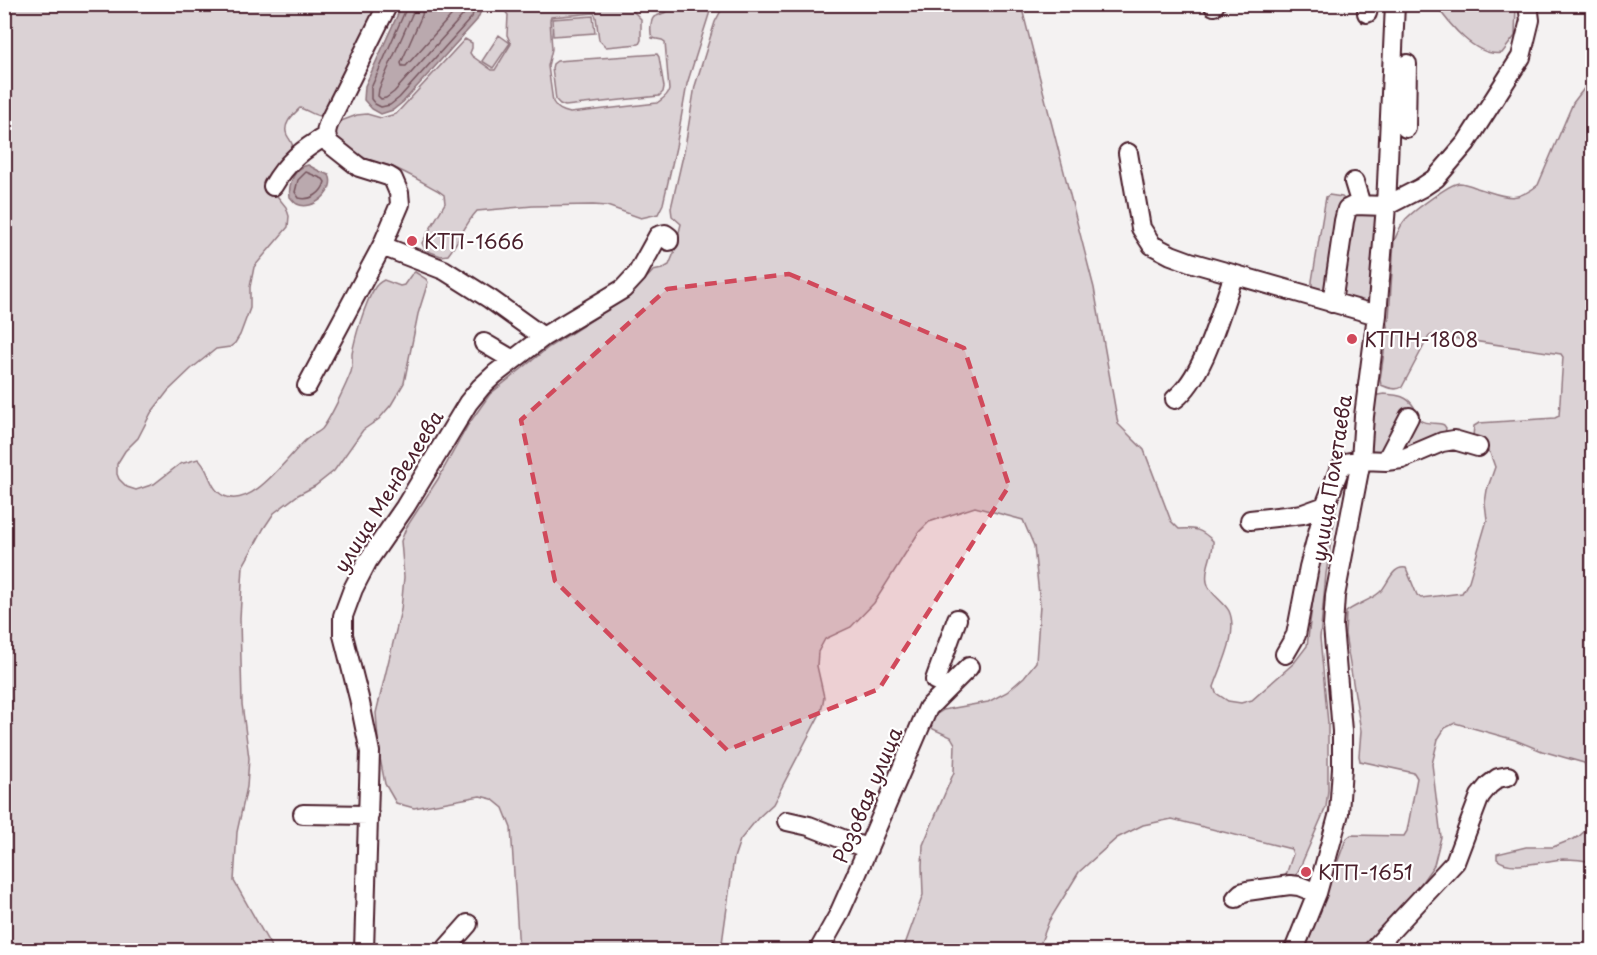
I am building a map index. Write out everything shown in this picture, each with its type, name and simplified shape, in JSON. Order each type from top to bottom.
[{"type":"street","points":[[308,386],[382,246],[400,204],[399,193],[393,179],[359,167],[330,144],[326,136],[330,120],[388,4]]},
{"type":"street","name":"улица Полетаева","points":[[1293,951],[1317,893],[1339,813],[1342,731],[1333,626],[1335,596],[1361,460],[1386,206],[1399,102],[1395,4]]},
{"type":"street","points":[[1332,303],[1347,209],[1355,205],[1386,206],[1436,178],[1466,143],[1521,57],[1530,20],[1528,4]]},
{"type":"street","points":[[1406,128],[1399,102],[1407,64]]},
{"type":"street","points":[[273,186],[294,158],[326,136]]},
{"type":"street","points":[[1128,153],[1141,228],[1152,245],[1190,262],[1377,315]]},
{"type":"street","points":[[1354,182],[1361,205]]},
{"type":"street","name":"улица Менделеева","points":[[363,951],[370,752],[343,635],[344,616],[353,589],[367,562],[405,507],[468,403],[481,387],[543,337],[622,289],[637,274],[658,236],[665,234],[669,237],[669,242]]},
{"type":"street","points":[[382,246],[444,270],[543,337]]},
{"type":"street","points":[[1175,399],[1184,392],[1201,366],[1234,275]]},
{"type":"street","points":[[1303,295],[1335,280]]},
{"type":"street","points":[[484,343],[513,360]]},
{"type":"street","points":[[1386,461],[1409,417]]},
{"type":"street","points":[[1285,654],[1296,635],[1309,567],[1325,506],[1339,470],[1345,463],[1361,460],[1402,459],[1442,442],[1454,440],[1478,447]]},
{"type":"street","points":[[1250,520],[1303,514],[1325,506]]},
{"type":"street","points":[[928,708],[934,680],[957,620]]},
{"type":"street","points":[[934,644],[934,680]]},
{"type":"street","name":"Розовая улица","points":[[819,951],[838,916],[928,708],[969,667]]},
{"type":"street","points":[[1372,951],[1455,862],[1480,796],[1498,778],[1508,776]]},
{"type":"street","points":[[303,814],[369,815]]},
{"type":"street","points":[[787,821],[810,826],[868,849]]},
{"type":"street","points":[[1236,898],[1248,891],[1290,885],[1317,893]]},
{"type":"street","points":[[445,951],[468,924]]},
{"type":"highlighted area","points":[[789,274],[964,348],[1009,486],[879,689],[727,750],[555,581],[521,420],[667,289]]},
{"type":"shaded area","points":[[5,5],[378,5],[321,116],[300,108],[287,123],[286,131],[293,149],[273,191],[286,207],[289,216],[288,227],[254,267],[250,287],[250,308],[240,335],[230,347],[216,349],[168,391],[151,413],[138,438],[125,451],[117,464],[119,479],[127,487],[136,490],[154,484],[180,464],[198,459],[219,493],[235,498],[247,495],[270,478],[299,446],[325,424],[351,372],[352,354],[358,330],[367,303],[376,286],[384,280],[400,286],[404,285],[415,272],[428,282],[418,314],[404,383],[391,405],[379,419],[363,430],[334,471],[274,513],[243,566],[240,618],[242,704],[249,758],[247,787],[237,832],[234,881],[273,950],[5,950]]},
{"type":"shaded area","points":[[500,5],[627,5],[641,19],[639,44],[606,47],[599,40],[594,13],[551,17],[552,49],[548,66],[553,102],[560,109],[570,113],[657,103],[663,99],[669,90],[665,42],[652,38],[651,27],[654,17],[683,5],[696,7],[712,5],[687,84],[676,147],[663,204],[658,214],[641,218],[607,206],[593,205],[533,206],[477,211],[448,255],[441,256],[425,250],[422,243],[445,203],[444,195],[402,171],[360,155],[346,147],[336,136],[333,124],[357,115],[367,114],[381,118],[396,114],[465,39],[472,43],[470,53],[472,56],[495,70],[511,44],[507,35],[508,15]]},
{"type":"shaded area","points":[[724,5],[1021,5],[1094,288],[1118,424],[1144,450],[1171,521],[1179,529],[1198,530],[1213,541],[1207,582],[1229,611],[1232,620],[1228,649],[1214,687],[1216,693],[1228,701],[1241,703],[1252,700],[1294,663],[1307,646],[1317,568],[1332,509],[1336,510],[1326,574],[1320,638],[1328,723],[1328,790],[1326,807],[1295,879],[1285,878],[1293,854],[1291,849],[1172,819],[1143,825],[1117,838],[1079,872],[1049,921],[1038,950],[903,950],[923,895],[923,845],[954,772],[955,744],[951,737],[933,729],[930,725],[935,715],[943,710],[988,702],[1007,692],[1036,662],[1040,605],[1034,546],[1023,520],[975,507],[929,522],[919,532],[874,603],[851,627],[825,639],[818,652],[817,666],[824,697],[821,712],[773,804],[740,840],[734,858],[721,950],[519,950],[511,828],[503,808],[492,799],[480,796],[414,808],[396,803],[385,784],[379,753],[376,713],[401,610],[404,577],[401,541],[406,528],[438,479],[468,425],[490,394],[549,347],[630,296],[653,271],[669,265],[681,224],[672,216],[671,208],[685,147],[695,86],[715,22]]},
{"type":"shaded area","points":[[1436,5],[1516,5],[1515,36],[1502,53],[1483,50],[1464,38]]},
{"type":"shaded area","points":[[593,16],[595,33],[553,36],[552,19]]},
{"type":"shaded area","points":[[499,35],[510,43],[493,68],[482,61]]},
{"type":"shaded area","points":[[657,54],[664,87],[659,96],[565,106],[556,100],[552,68],[557,61]]},
{"type":"shaded area","points":[[1592,78],[1592,774],[1584,763],[1542,751],[1515,740],[1455,723],[1445,728],[1438,739],[1432,764],[1441,837],[1434,865],[1410,899],[1361,950],[1305,950],[1346,839],[1351,835],[1404,836],[1407,831],[1417,778],[1414,773],[1360,761],[1361,731],[1345,634],[1346,612],[1380,592],[1394,572],[1401,568],[1406,568],[1417,595],[1421,598],[1462,593],[1469,581],[1487,520],[1485,503],[1495,467],[1490,453],[1473,436],[1474,426],[1479,423],[1559,416],[1563,357],[1561,354],[1432,335],[1429,336],[1402,387],[1395,389],[1381,385],[1389,318],[1394,241],[1409,216],[1447,188],[1459,183],[1509,197],[1522,195],[1538,185],[1573,103]]},
{"type":"shaded area","points":[[1329,195],[1342,197],[1345,200],[1326,291],[1316,290],[1312,286],[1312,281],[1326,197]]},
{"type":"shaded area","points":[[1374,210],[1377,216],[1368,299],[1365,303],[1338,298],[1351,213]]},
{"type":"shaded area","points":[[1384,394],[1401,396],[1408,400],[1420,420],[1444,425],[1445,434],[1416,449],[1371,453],[1365,442],[1374,397]]},
{"type":"shaded area","points":[[1592,825],[1592,862],[1563,859],[1510,865],[1497,859],[1497,854],[1526,847],[1553,847],[1578,837]]},
{"type":"water","points":[[402,5],[481,5],[481,11],[477,20],[403,102],[393,110],[381,114],[372,109],[364,100],[365,86]]},
{"type":"water","points":[[308,165],[329,175],[331,181],[327,193],[322,198],[303,206],[296,204],[290,197],[290,187],[299,169]]},
{"type":"place","name":"КТП-1666","points":[[412,241]]},
{"type":"place","name":"КТПН-1808","points":[[1352,339]]},
{"type":"place","name":"КТП-1651","points":[[1306,872]]}]
